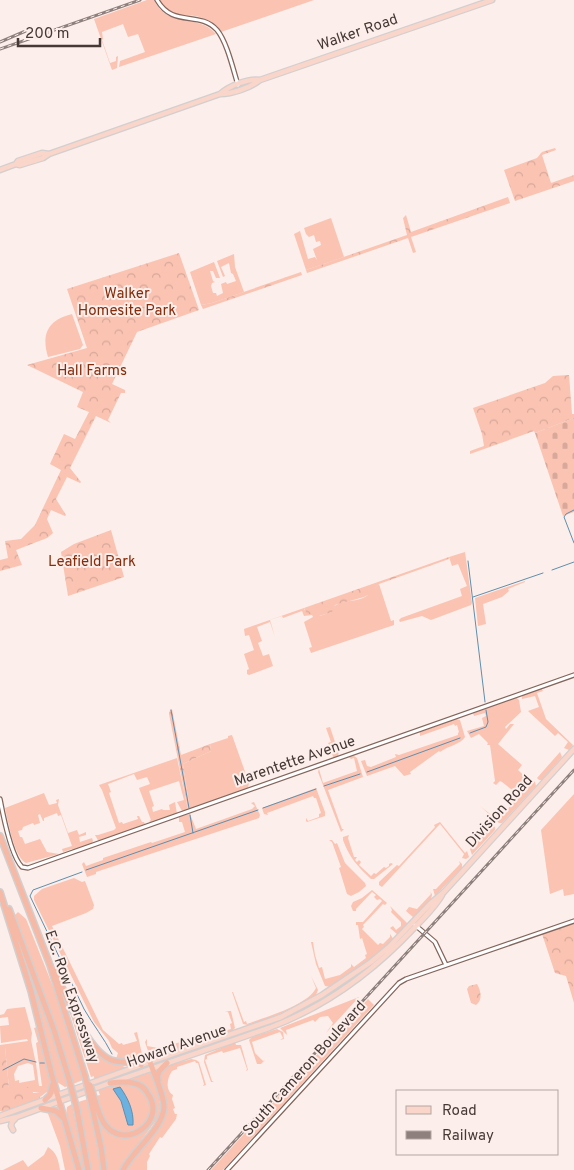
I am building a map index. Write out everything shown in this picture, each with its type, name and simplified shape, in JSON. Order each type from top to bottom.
[{"type":"highway","name":"E.C. Row Expressway","points":[[0,836],[50,965],[93,1102]]},
{"type":"highway","name":"E.C. Row Expressway","points":[[0,885],[54,1030],[77,1110],[88,1170]]},
{"type":"highway","points":[[0,892],[31,991],[52,1076],[79,1170]]},
{"type":"highway","points":[[36,932],[86,1036],[94,1048],[113,1060],[141,1065]]},
{"type":"highway","points":[[150,1062],[160,1090]]},
{"type":"highway","points":[[123,1170],[162,1118],[164,1107],[157,1077],[158,1073],[167,1063]]},
{"type":"highway","points":[[45,1100],[53,1088],[52,1076]]},
{"type":"highway","points":[[93,1102],[105,1124],[117,1133],[130,1135],[143,1130],[147,1126],[152,1117],[153,1105],[145,1089],[132,1082],[110,1083]]},
{"type":"highway","points":[[93,1102],[104,1170]]},
{"type":"highway","points":[[41,1108],[56,1111],[64,1119]]},
{"type":"main road","name":"Walker Road","points":[[0,170],[16,164],[18,161],[42,153],[49,154],[220,94],[226,94],[255,84],[260,80],[492,0]]},
{"type":"main road","name":"Walker Road","points":[[220,94],[225,89],[238,84],[254,79],[260,80]]},
{"type":"main road","name":"Division Road","points":[[330,998],[375,966],[574,749]]},
{"type":"main road","name":"Division Road","points":[[327,992],[377,958],[415,924]]},
{"type":"main road","name":"Howard Avenue","points":[[1,1117],[141,1065],[268,1023],[327,992]]},
{"type":"main road","name":"Howard Avenue","points":[[1,1117],[17,1117],[284,1022],[330,998]]},
{"type":"main road","points":[[13,1130],[12,1122],[17,1117]]},
{"type":"street","points":[[157,0],[166,12],[173,16],[207,22],[217,30],[238,84]]},
{"type":"street","name":"Marentette Avenue","points":[[0,799],[7,831],[16,856],[22,867],[28,868],[574,675]]},
{"type":"street","points":[[415,924],[435,942],[446,965],[574,921]]},
{"type":"street","name":"South Cameron Boulevard","points":[[227,1170],[399,983],[446,965]]},
{"type":"green space","points":[[147,0],[154,0],[167,15],[208,27],[216,34],[119,67],[120,61],[145,52],[138,34],[128,37],[123,24],[102,32],[102,40],[110,63],[116,61],[118,56],[117,68],[112,70],[94,19]]},
{"type":"green space","points":[[159,0],[314,0],[221,32],[205,19],[171,12]]},
{"type":"green space","points":[[555,148],[556,150],[542,155],[551,183],[574,175],[574,181],[515,201],[504,170],[537,158],[542,152]]},
{"type":"green space","points":[[508,197],[510,203],[411,237],[416,252],[413,253],[408,238],[307,273],[306,270],[407,235],[403,218],[406,215],[411,232]]},
{"type":"green space","points":[[331,218],[344,257],[306,270],[294,234],[300,231],[308,259],[315,257],[317,260],[313,249],[321,245],[320,241],[316,242],[314,235],[309,237],[304,228]]},
{"type":"green space","points":[[179,253],[199,310],[137,332],[112,384],[125,390],[125,393],[121,393],[108,420],[111,423],[96,416],[70,468],[81,482],[67,477],[56,499],[66,515],[51,510],[47,519],[53,533],[47,538],[16,550],[22,565],[0,571],[0,560],[8,558],[5,541],[21,539],[35,525],[61,470],[50,464],[64,434],[75,439],[89,412],[77,407],[83,392],[27,365],[87,348],[67,289]]},
{"type":"green space","points":[[234,254],[235,267],[244,292],[201,305],[190,272],[214,262],[220,278],[216,278],[213,271],[210,271],[215,282],[211,286],[213,293],[216,293],[217,296],[223,293],[221,284],[236,281],[231,273],[229,263],[221,267],[225,276],[223,277],[217,261]]},
{"type":"green space","points":[[301,272],[302,275],[203,309],[201,305],[212,303]]},
{"type":"green space","points":[[72,314],[83,345],[80,349],[48,357],[45,341],[48,329],[57,320]]},
{"type":"green space","points":[[569,375],[572,414],[574,414],[574,418],[470,454],[470,451],[484,446],[473,408],[545,383],[553,376]]},
{"type":"green space","points":[[574,418],[574,512],[563,516],[535,433]]},
{"type":"green space","name":"Leafield Park","points":[[111,530],[124,577],[68,596],[61,552],[74,544]]},
{"type":"green space","points":[[465,552],[471,605],[431,620],[422,616],[400,622],[401,618],[462,596],[460,589],[467,586],[458,564],[452,566],[449,557]]},
{"type":"green space","points":[[449,557],[449,559],[379,584],[370,594],[364,597],[335,605],[332,612],[316,617],[307,614],[304,608]]},
{"type":"green space","points":[[525,581],[508,589],[509,591],[502,597],[483,604],[486,624],[478,626],[475,598]]},
{"type":"green space","points":[[379,584],[391,621],[394,620],[394,625],[311,653],[309,648],[312,647],[304,622],[313,617],[312,615],[304,616],[302,611],[283,618],[282,616],[270,620],[275,637],[270,622],[257,627],[262,641],[258,643],[263,656],[269,654],[273,666],[249,675],[247,674],[249,669],[244,654],[254,650],[249,635],[245,636],[244,629],[304,608],[305,611],[320,616],[331,612],[335,605],[365,597]]},
{"type":"green space","points":[[541,688],[543,691],[537,693],[546,719],[573,745],[569,750],[564,748],[568,742],[558,733],[555,736],[528,711],[539,707],[535,696],[522,699],[522,695]]},
{"type":"green space","points":[[516,697],[519,700],[521,712],[505,727],[506,729],[510,724],[514,724],[498,744],[522,765],[518,770],[532,783],[534,781],[536,786],[502,823],[499,823],[480,806],[495,818],[499,818],[520,796],[500,781],[496,785],[493,783],[495,781],[490,745],[487,745],[488,743],[479,734],[471,738],[467,731],[484,726],[482,718],[486,716],[485,713],[474,716],[473,713]]},
{"type":"green space","points":[[172,709],[181,755],[210,744],[211,751],[183,764],[190,810],[188,810],[169,714]]},
{"type":"green space","points":[[456,719],[460,720],[465,737],[439,751],[410,772],[411,774],[404,776],[395,766],[367,776],[361,761],[365,760],[367,766],[371,767],[396,757],[395,754],[399,755],[458,735],[457,725],[455,726],[454,724],[420,736],[420,732]]},
{"type":"green space","points":[[330,727],[337,748],[339,748],[338,758],[333,757],[332,746],[328,743],[331,742],[326,728]]},
{"type":"green space","points":[[232,735],[249,783],[248,788],[190,810],[183,764],[211,751],[210,744]]},
{"type":"green space","points":[[560,752],[562,757],[542,780],[539,780],[537,778]]},
{"type":"green space","points":[[354,756],[357,758],[363,777],[328,790],[342,829],[344,829],[341,832],[318,772],[319,769],[323,783],[357,771],[354,758],[351,759],[349,757]]},
{"type":"green space","points":[[177,758],[188,810],[182,811],[177,802],[184,800],[179,781],[149,791],[154,806],[152,807],[153,812],[162,809],[170,810],[169,805],[175,802],[177,814],[152,823],[149,821],[151,820],[139,788],[150,784],[147,777],[137,780],[134,774],[108,784],[111,792],[109,793],[119,823],[122,822],[123,824],[138,819],[137,816],[139,816],[145,824],[99,842],[95,835],[116,828],[99,785]]},
{"type":"green space","points":[[316,788],[325,816],[307,822],[306,821],[306,818],[308,821],[319,817],[321,813],[316,798],[313,796],[267,813],[268,815],[264,814],[262,808]]},
{"type":"green space","points":[[44,793],[49,805],[57,803],[56,800],[59,799],[58,805],[68,833],[77,830],[79,835],[86,832],[86,835],[79,837],[80,842],[92,838],[93,841],[73,850],[63,852],[62,849],[72,846],[61,815],[58,816],[57,813],[44,818],[43,821],[40,814],[38,815],[40,823],[34,825],[33,823],[23,827],[22,830],[18,831],[20,837],[22,837],[25,844],[40,839],[47,852],[59,854],[26,863],[18,854],[5,808]]},
{"type":"green space","points":[[574,794],[574,894],[564,896],[563,889],[550,894],[541,830]]},
{"type":"green space","points":[[254,802],[260,815],[259,818],[96,872],[96,874],[87,877],[82,864],[84,862],[86,866],[103,860],[103,858],[185,832],[182,822],[179,822],[179,817],[190,814],[196,829],[252,809],[255,806],[251,803]]},
{"type":"green space","points":[[440,822],[465,853],[467,851],[469,857],[466,859],[462,858],[464,854],[440,824],[382,887],[379,885],[379,882],[397,865],[399,866],[435,827],[434,825]]},
{"type":"green space","points":[[493,826],[495,830],[472,855],[470,849],[478,842],[476,840],[480,839]]},
{"type":"green space","points":[[349,835],[348,838],[354,857],[357,857],[355,860],[361,862],[359,865],[371,876],[384,867],[389,866],[389,864],[393,864],[374,879],[371,879],[358,866],[348,852],[343,837]]},
{"type":"green space","points":[[329,840],[332,840],[335,844],[337,843],[345,863],[365,883],[366,886],[351,896],[347,894],[339,868],[341,867],[332,842]]},
{"type":"green space","points":[[459,861],[462,864],[462,868],[435,896],[433,889],[436,889],[460,864]]},
{"type":"green space","points":[[74,878],[82,882],[85,881],[94,905],[93,909],[52,926],[103,1030],[119,1044],[122,1043],[123,1045],[137,1041],[134,1033],[137,1032],[142,1054],[139,1055],[140,1060],[127,1062],[125,1059],[122,1061],[116,1059],[118,1053],[112,1048],[109,1041],[94,1022],[34,900],[34,896],[42,889]]},
{"type":"green space","points":[[372,890],[387,903],[383,904],[363,925],[362,929],[378,945],[380,943],[383,944],[390,937],[390,934],[394,940],[375,957],[331,987],[325,986],[316,964],[311,942],[313,942],[319,968],[322,967],[325,979],[340,975],[351,967],[351,964],[354,967],[366,958],[365,955],[367,954],[362,938],[360,939],[356,922],[363,922],[382,901],[380,899],[377,900],[374,897],[376,895],[372,892],[356,911],[353,911],[351,906],[353,902]]},
{"type":"green space","points":[[430,892],[432,894],[432,897],[430,901],[419,913],[413,917],[406,911],[409,907],[417,909],[431,894]]},
{"type":"green space","points":[[390,906],[407,923],[407,927],[398,935],[390,928],[393,926],[396,930],[401,926],[401,922],[391,912]]},
{"type":"green space","points":[[18,912],[26,919],[62,1009],[83,1080],[73,1084],[51,1016],[14,916]]},
{"type":"green space","points":[[574,923],[574,1003],[566,976],[555,973],[542,934]]},
{"type":"green space","points":[[22,952],[59,1052],[68,1086],[65,1087],[57,1082],[54,1075]]},
{"type":"green space","points":[[52,970],[90,1044],[126,1068],[94,1079],[94,1076],[91,1077],[71,1016]]},
{"type":"green space","points":[[311,976],[318,990],[316,995],[280,1014],[254,1024],[248,1025],[243,1024],[232,992],[244,1022],[246,1021],[247,1024],[285,1010],[304,1000],[316,988]]},
{"type":"green space","points":[[477,984],[481,995],[480,1001],[476,1005],[471,1003],[467,989],[469,986]]},
{"type":"green space","points":[[359,997],[326,1033],[333,1023],[328,1016],[320,1017],[315,1022],[313,1020],[286,1030],[287,1035],[280,1028]]},
{"type":"green space","points":[[368,999],[374,1005],[223,1170],[211,1170]]},
{"type":"green space","points":[[25,1007],[32,1033],[31,1040],[39,1086],[42,1086],[36,1043],[38,1042],[34,1028],[37,1027],[52,1085],[51,1091],[40,1097],[40,1093],[9,1088],[5,1047],[0,1047],[0,1045],[28,1041],[27,1039],[1,1043],[0,1026],[9,1025],[8,1017],[0,1018],[0,1015],[4,1014],[7,1009]],"holes":[[[28,1063],[33,1065],[35,1080],[19,1083],[19,1080],[15,1081],[14,1074],[18,1066]]]},
{"type":"green space","points":[[231,1011],[235,1028],[231,1032],[154,1057],[152,1054],[149,1054],[145,1042],[147,1039],[147,1046],[158,1048],[231,1029],[230,1024],[232,1023],[228,1012],[225,1012]]},
{"type":"green space","points":[[277,1029],[283,1032],[284,1039],[280,1040],[283,1038],[280,1032],[252,1042],[255,1053],[263,1061],[265,1060],[261,1064],[257,1064],[249,1040],[252,1037]]},
{"type":"green space","points":[[235,1042],[236,1045],[241,1045],[248,1070],[246,1071],[240,1048],[223,1053],[222,1051],[207,1056],[205,1060],[214,1082],[211,1082],[204,1062],[205,1055]]},
{"type":"green space","points":[[0,1047],[5,1047],[9,1088],[32,1087],[33,1093],[40,1093],[40,1100],[3,1112],[0,1111]]},
{"type":"green space","points":[[191,1059],[199,1062],[206,1085],[203,1086],[198,1063],[195,1061],[177,1067],[177,1069],[172,1071],[168,1080],[168,1087],[173,1095],[172,1099],[175,1108],[173,1109],[175,1114],[177,1114],[176,1119],[162,1138],[160,1137],[149,1154],[147,1170],[126,1170],[163,1121],[165,1114],[159,1078],[161,1072],[171,1064]]},
{"type":"green space","points":[[149,1072],[151,1073],[160,1101],[158,1118],[121,1170],[107,1170],[98,1121],[119,1136],[133,1136],[146,1128],[152,1120],[149,1092],[127,1080]]},
{"type":"green space","points":[[121,1083],[139,1088],[148,1096],[151,1107],[148,1117],[141,1127],[132,1132],[121,1133],[107,1124],[102,1116],[96,1096],[100,1095],[98,1090]]},
{"type":"green space","points":[[88,1099],[102,1170],[91,1170],[78,1102]]},
{"type":"green space","points":[[72,1104],[85,1170],[81,1170],[65,1116],[67,1107]]},
{"type":"green space","points":[[47,1111],[57,1114],[61,1118],[77,1170],[65,1170],[60,1146]]},
{"type":"green space","points":[[48,1147],[57,1157],[60,1170],[3,1170],[23,1160],[28,1167],[44,1155]]},
{"type":"water","points":[[120,1087],[130,1105],[133,1125],[128,1125],[121,1101],[113,1089]]},
{"type":"waterway","points":[[574,510],[564,517],[574,543]]},
{"type":"waterway","points":[[468,561],[485,702]]},
{"type":"waterway","points":[[552,570],[574,562]]},
{"type":"waterway","points":[[473,597],[543,573]]},
{"type":"waterway","points":[[171,710],[189,808]]},
{"type":"waterway","points":[[470,733],[486,727],[488,722],[486,710]]},
{"type":"waterway","points":[[367,772],[460,738]]},
{"type":"waterway","points":[[324,786],[360,774]]},
{"type":"waterway","points":[[263,808],[316,789]]},
{"type":"waterway","points":[[86,870],[258,810]]},
{"type":"waterway","points":[[190,815],[193,833]]},
{"type":"waterway","points":[[82,872],[33,890],[30,896],[84,1009],[112,1054]]},
{"type":"waterway","points":[[3,1070],[24,1059],[36,1062]]},
{"type":"waterway","points":[[40,1063],[45,1063]]},
{"type":"railway","points":[[0,49],[140,0]]},
{"type":"railway","points":[[0,42],[28,30]]},
{"type":"railway","points":[[208,1170],[574,770]]},
{"type":"park label","name":"Walker Homesite Park","points":[[127,302]]},
{"type":"park label","name":"Hall Farms","points":[[92,371]]}]
